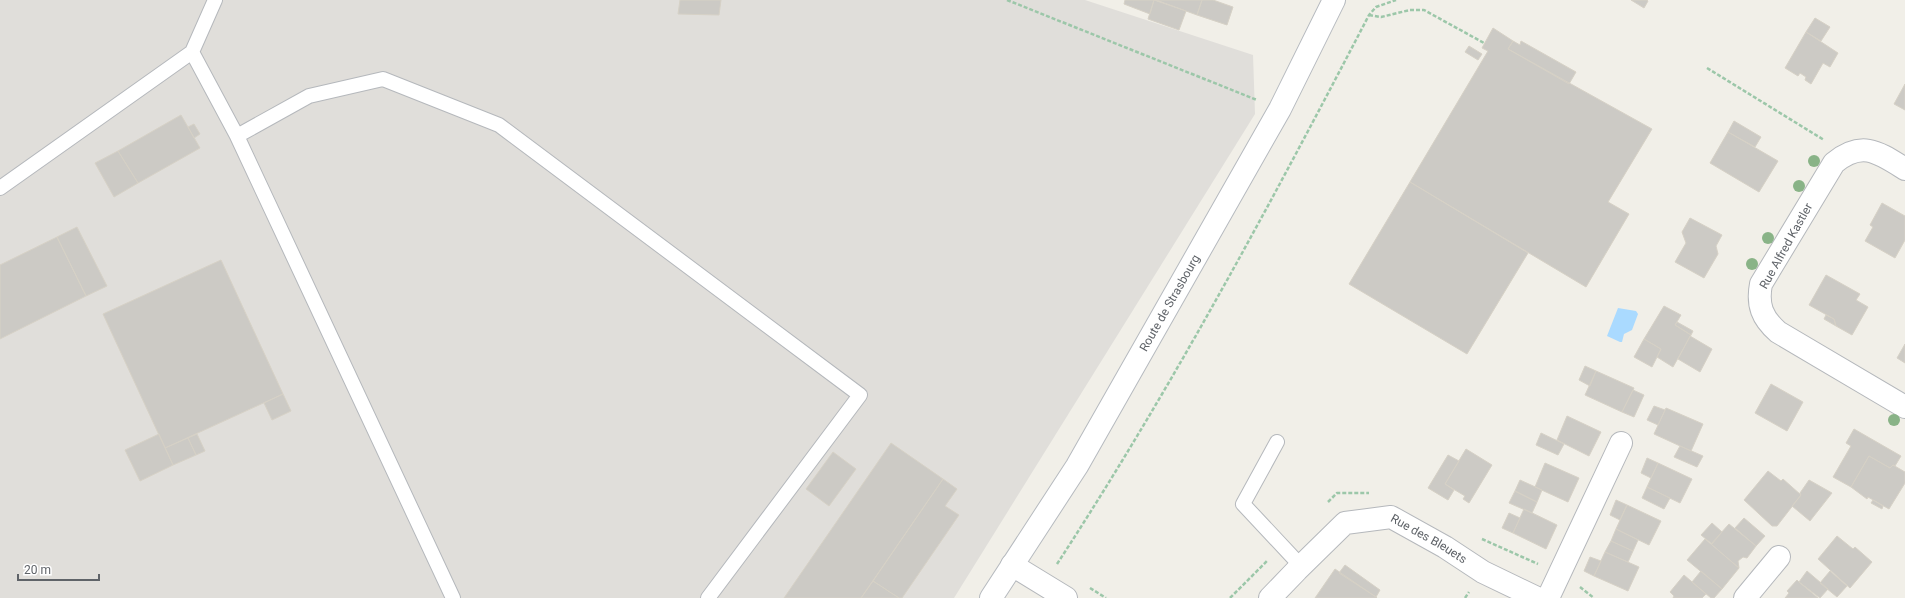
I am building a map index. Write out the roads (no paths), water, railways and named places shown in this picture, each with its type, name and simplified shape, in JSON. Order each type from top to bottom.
[{"type":"street","name":"Route de Strasbourg","points":[[991,598],[1077,466],[1280,109],[1334,0]]},
{"type":"street","name":"Rue Alfred Kastler","points":[[1905,169],[1869,149],[1857,150],[1845,154],[1834,162],[1761,284],[1759,295],[1760,306],[1768,323],[1778,332],[1905,408]]},
{"type":"street","points":[[1548,598],[1621,443]]},
{"type":"street","name":"Rue des Bleuets","points":[[1270,598],[1345,523],[1391,517],[1445,547],[1483,572],[1537,598]]},
{"type":"street","points":[[1744,598],[1779,557]]},
{"type":"street","points":[[1012,565],[1066,598]]},
{"type":"lane","points":[[0,188],[192,52],[215,0]]},
{"type":"lane","points":[[192,52],[237,136],[453,598]]},
{"type":"lane","points":[[237,136],[309,96],[383,79],[499,124],[860,395],[708,598]]},
{"type":"lane","points":[[1277,442],[1243,504],[1301,566]]},
{"type":"water","points":[[1618,308],[1636,311],[1638,314],[1632,330],[1624,334],[1622,342],[1607,336]]}]
